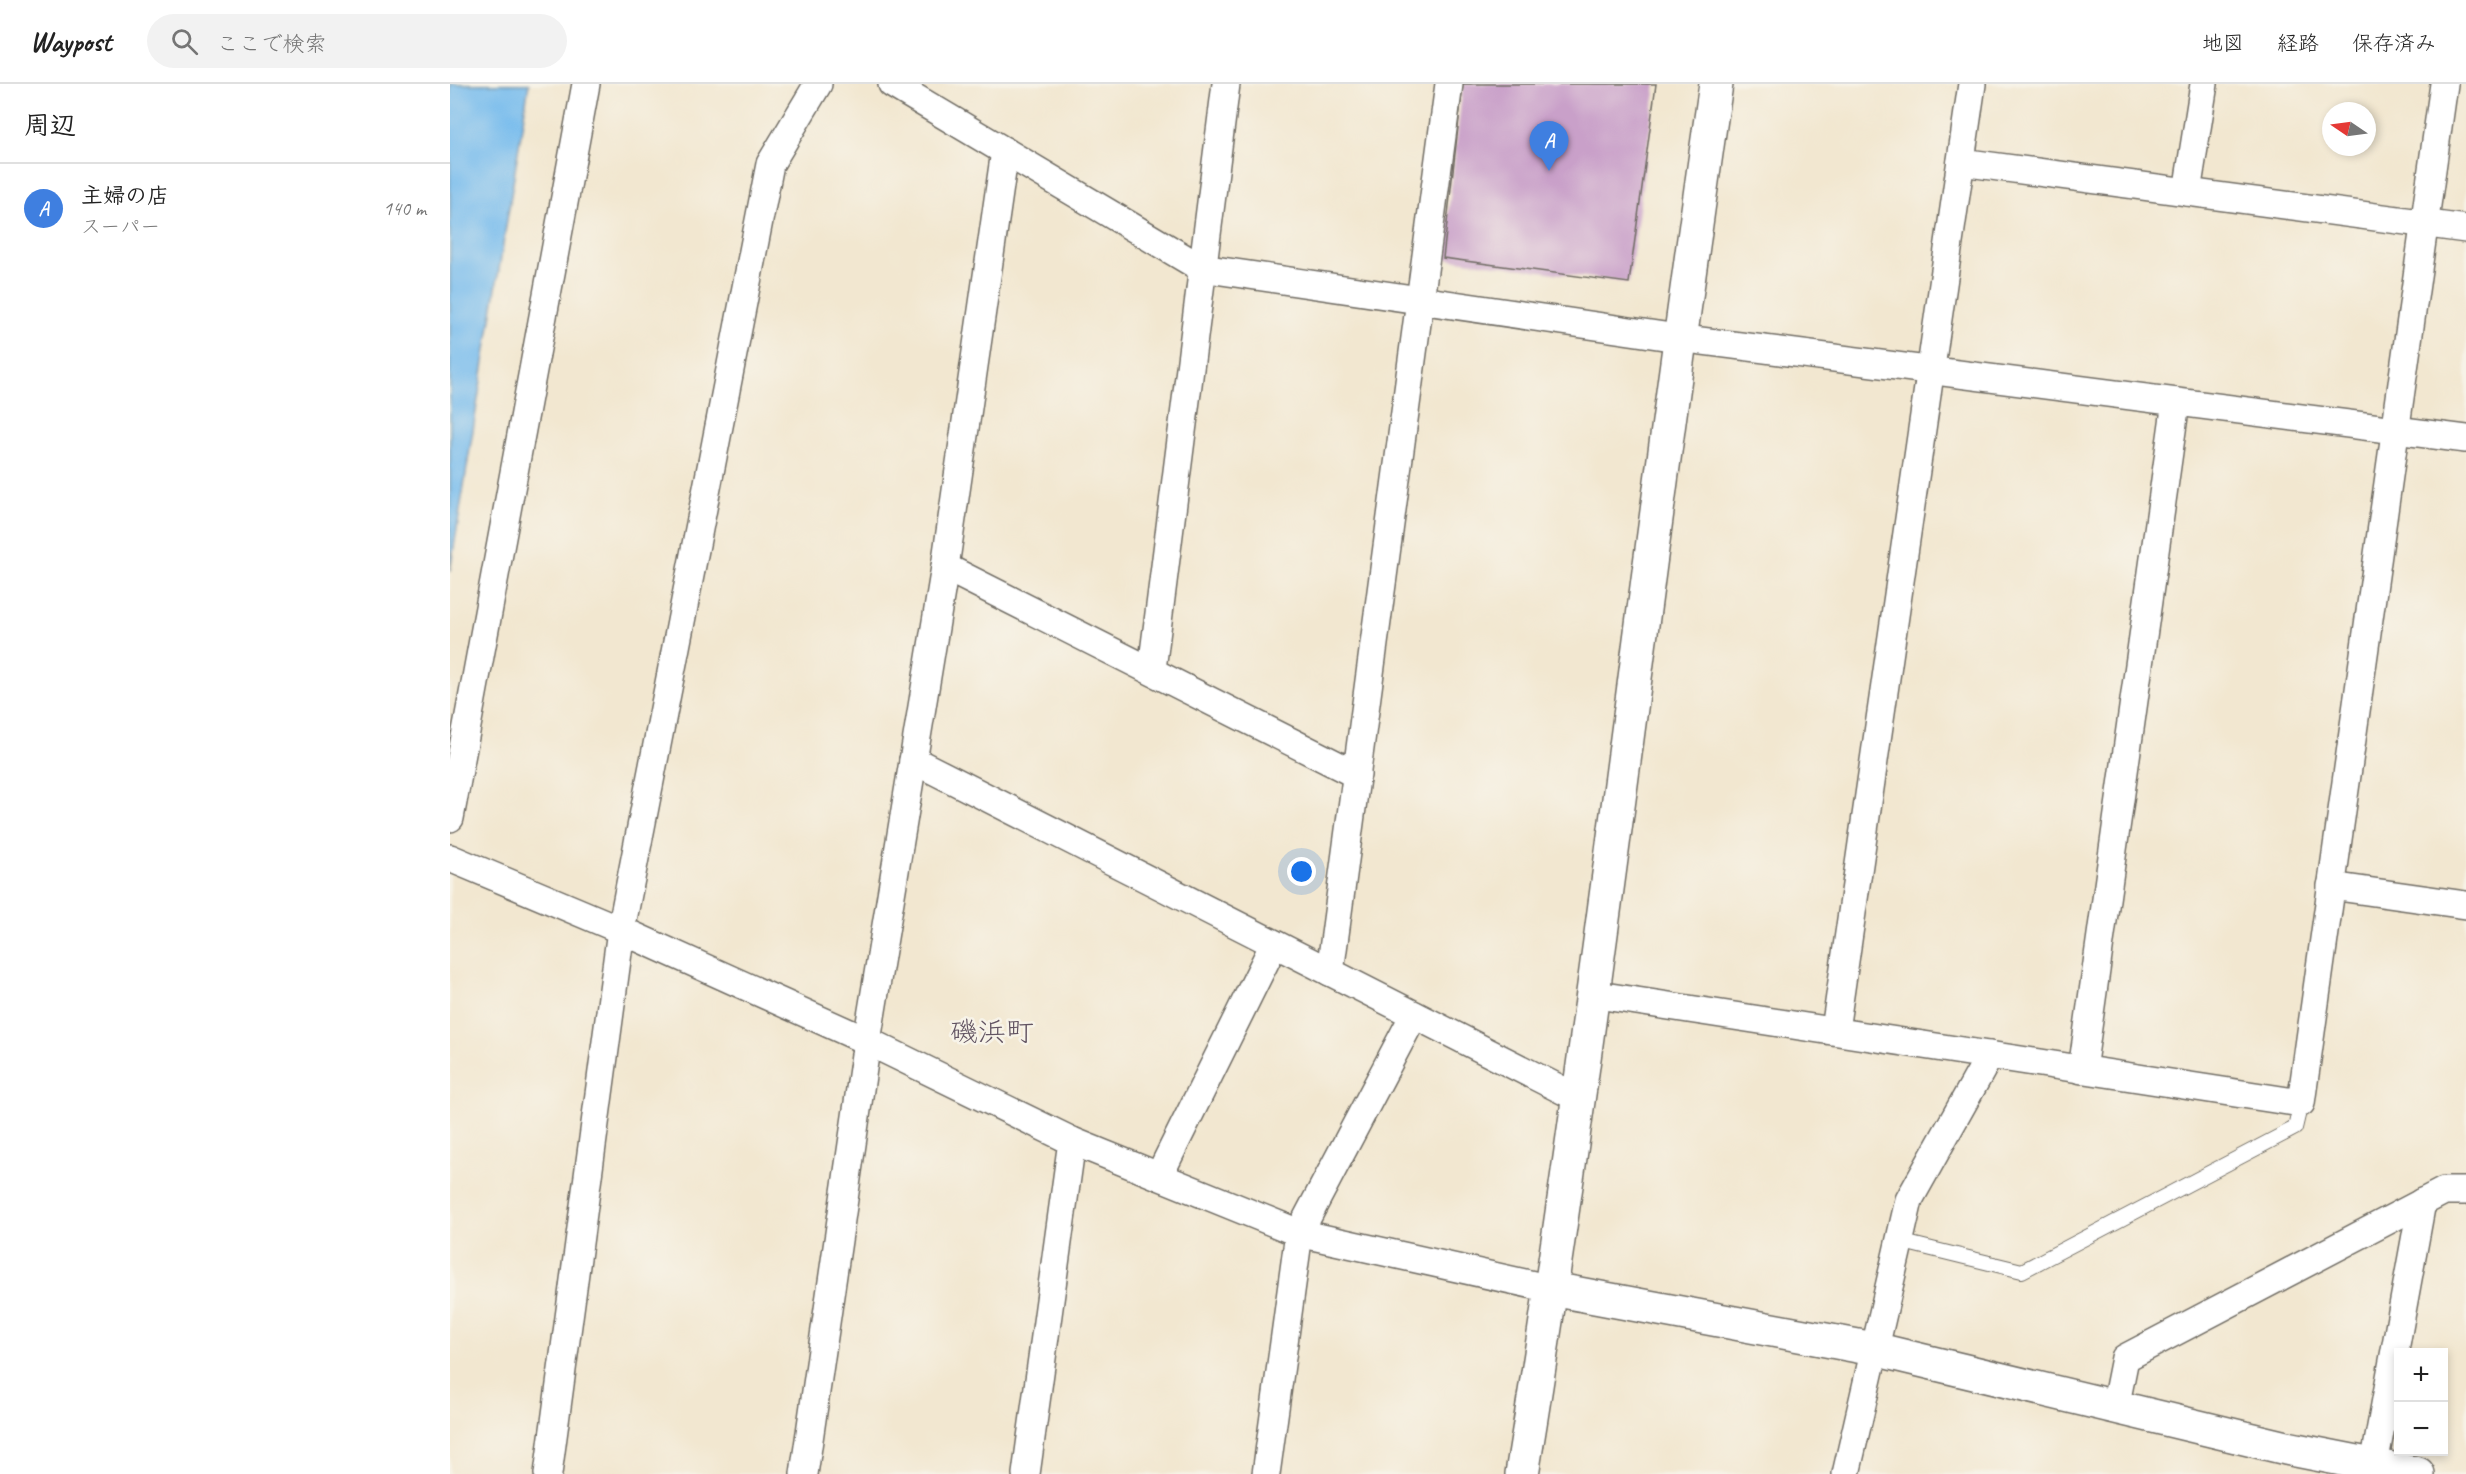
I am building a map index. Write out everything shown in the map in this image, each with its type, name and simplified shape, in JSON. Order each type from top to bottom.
[{"type":"street","points":[[450,818],[586,84]]},
{"type":"street","points":[[548,1474],[621,930],[770,164],[818,84]]},
{"type":"street","points":[[892,84],[1201,268],[1678,338],[2466,439]]},
{"type":"street","points":[[1152,669],[1226,84]]},
{"type":"street","points":[[1330,972],[1449,84]]},
{"type":"street","points":[[1522,1474],[1552,1288],[1678,338],[1716,84]]},
{"type":"street","points":[[1835,1030],[1972,84]]},
{"type":"street","points":[[2187,192],[2204,84]]},
{"type":"street","points":[[1591,994],[2301,1103],[2444,84]]},
{"type":"street","points":[[804,1474],[867,1041],[945,567],[1005,151]]},
{"type":"street","points":[[1961,162],[2466,230]]},
{"type":"street","points":[[2082,1070],[2176,402]]},
{"type":"street","points":[[945,567],[1152,669],[1357,775]]},
{"type":"street","points":[[913,760],[1578,1098]]},
{"type":"street","points":[[450,858],[621,930],[867,1041],[1072,1141],[1299,1233],[1552,1288],[1874,1349],[2115,1408],[2418,1474]]},
{"type":"street","points":[[2331,886],[2466,905]]},
{"type":"street","points":[[1159,1176],[1274,944]]},
{"type":"street","points":[[1266,1474],[1299,1233],[1414,1015]]},
{"type":"street","points":[[1846,1474],[1909,1200],[1990,1055]]},
{"type":"street","points":[[1026,1474],[1072,1141]]},
{"type":"street","points":[[2115,1408],[2126,1358],[2444,1191],[2466,1191]]},
{"type":"street","points":[[2374,1465],[2422,1202]]},
{"type":"lane","points":[[1899,1241],[2022,1271],[2295,1128],[2301,1103]]},
{"type":"water","points":[[450,84],[529,84],[450,572]]},
{"type":"building","points":[[1463,84],[1656,84],[1629,283],[1443,258]]},
{"type":"place","name":"主婦の店","points":[[1549,171]]},
{"type":"district","name":"磯浜町","points":[[992,1031]]}]
